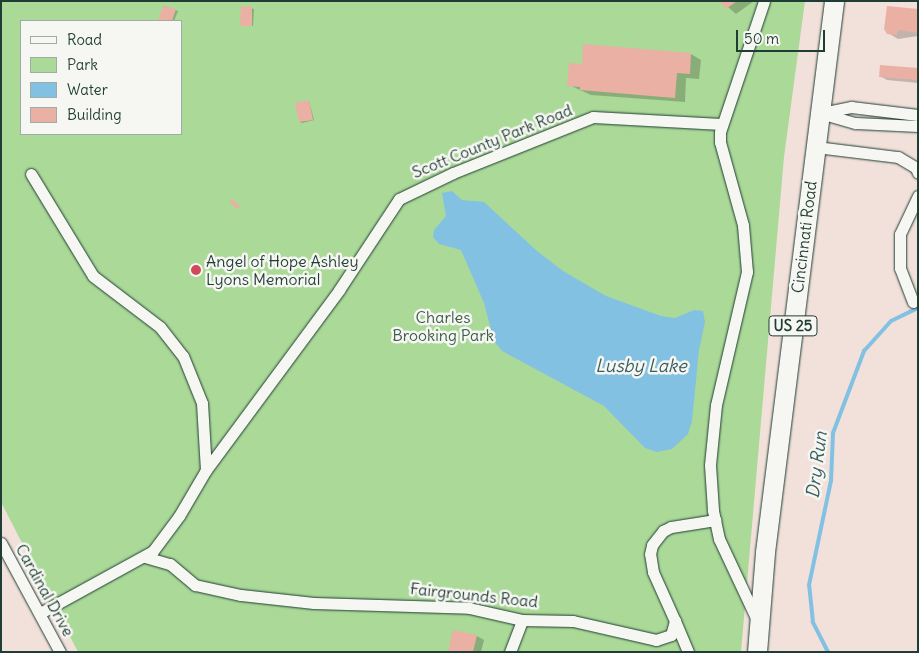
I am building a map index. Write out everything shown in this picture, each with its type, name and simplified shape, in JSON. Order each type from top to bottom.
[{"type":"main road","name":"Cincinnati Road","points":[[757,652],[765,552],[834,1]]},
{"type":"street","points":[[759,623],[729,566],[715,520],[710,480],[712,434],[744,287],[747,256],[740,212],[720,142],[721,124],[764,1]]},
{"type":"street","points":[[820,113],[851,107],[918,115]]},
{"type":"street","points":[[820,113],[856,123],[918,126]]},
{"type":"street","name":"Scott County Park Road","points":[[144,557],[162,542],[206,470],[340,290],[399,199],[453,173],[593,117],[721,124]]},
{"type":"street","points":[[816,147],[898,157],[916,168],[918,173]]},
{"type":"street","points":[[31,174],[93,276],[160,327],[183,356],[202,403],[206,470]]},
{"type":"street","points":[[913,302],[900,268],[900,234],[918,196]]},
{"type":"street","points":[[688,652],[653,572],[652,545],[663,531],[671,527],[715,520]]},
{"type":"street","name":"Cardinal Drive","points":[[1,543],[60,652]]},
{"type":"street","points":[[40,614],[144,557]]},
{"type":"street","name":"Fairgrounds Road","points":[[144,557],[170,564],[195,585],[241,595],[314,603],[469,608],[522,620],[563,620],[656,640],[670,635],[675,621]]},
{"type":"street","points":[[510,652],[522,620]]},
{"type":"green space","name":"Charles Brooking Park","points":[[1,1],[805,1],[784,157],[741,652],[78,652],[1,502]]},
{"type":"water","name":"Lusby Lake","points":[[452,191],[462,200],[484,202],[537,251],[563,271],[606,296],[661,316],[675,318],[694,310],[703,311],[705,322],[699,350],[692,421],[688,434],[672,449],[657,452],[645,448],[604,406],[502,351],[494,341],[484,303],[461,250],[439,244],[433,237],[434,230],[446,216],[442,193]]},
{"type":"building","points":[[720,1],[737,1],[726,9]]},
{"type":"building","points":[[163,6],[176,9],[172,20],[158,20]]},
{"type":"building","points":[[241,6],[252,7],[252,26],[240,26]]},
{"type":"building","points":[[887,6],[918,9],[918,33],[898,30],[897,35],[887,34],[884,29]]},
{"type":"building","points":[[583,44],[691,53],[690,74],[677,73],[675,98],[580,90],[580,87],[567,86],[569,63],[582,64]]},
{"type":"building","points":[[880,65],[918,68],[918,80],[879,77]]},
{"type":"building","points":[[309,100],[313,120],[299,122],[295,103]]},
{"type":"building","points":[[232,199],[240,206],[238,209],[229,202]]},
{"type":"building","points":[[453,630],[477,635],[473,652],[448,652]]},
{"type":"waterway","name":"Dry Run","points":[[828,652],[813,622],[809,585],[831,481],[833,433],[864,351],[891,321],[918,308]]},
{"type":"place","name":"Angel of Hope Ashley Lyons Memorial","points":[[196,270]]}]
